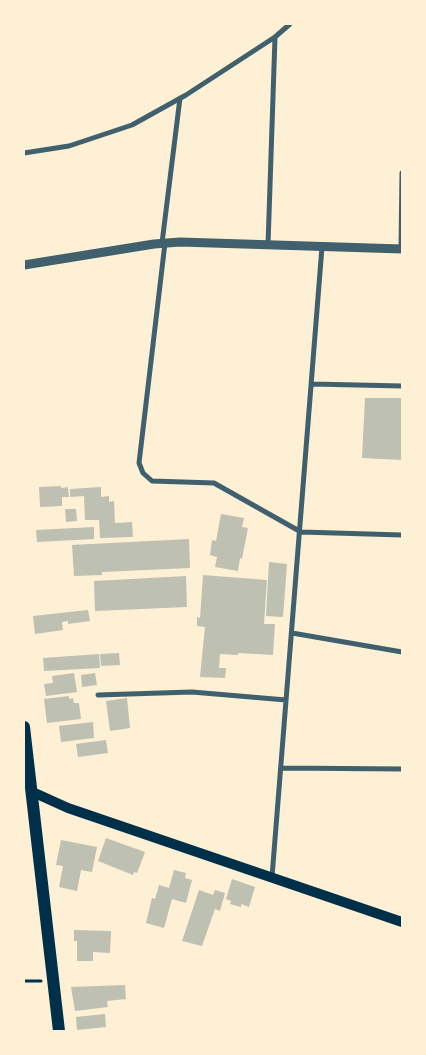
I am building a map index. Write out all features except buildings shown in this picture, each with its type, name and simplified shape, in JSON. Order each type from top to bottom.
[{"type":"main road","points":[[24,727],[28,794],[59,1031]]},
{"type":"main road","points":[[28,794],[37,794],[68,808],[402,922]]},
{"type":"street","points":[[24,153],[69,146],[132,125],[180,98],[275,36],[290,24]]},
{"type":"street","points":[[268,245],[275,36]]},
{"type":"street","points":[[180,98],[139,463],[143,473],[152,481],[214,483],[301,532],[402,535]]},
{"type":"street","points":[[24,265],[163,243],[402,249],[402,173]]},
{"type":"street","points":[[272,878],[301,532],[322,247]]},
{"type":"street","points":[[312,384],[402,386]]},
{"type":"street","points":[[292,632],[402,652]]},
{"type":"street","points":[[98,695],[192,692],[286,700]]},
{"type":"street","points":[[281,768],[402,769]]}]
